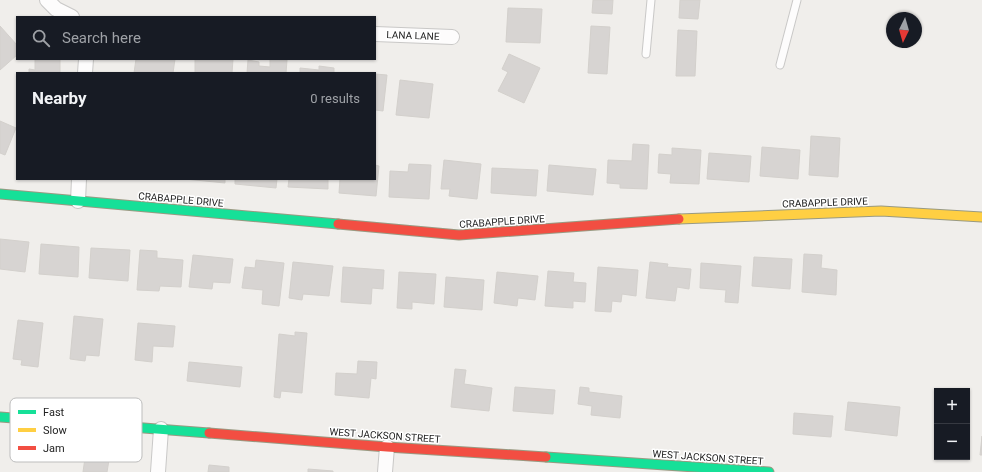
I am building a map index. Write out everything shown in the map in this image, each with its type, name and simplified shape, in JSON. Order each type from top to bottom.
[{"type":"street","points":[[47,0],[56,9],[70,16]]},
{"type":"street","name":"LANA LANE","points":[[376,34],[452,37]]},
{"type":"street","points":[[85,72],[86,60]]},
{"type":"street","points":[[78,201],[79,180]]},
{"type":"street","name":"CRABAPPLE DRIVE","points":[[0,194],[459,235],[672,219],[882,211],[982,217]]},
{"type":"street","name":"WEST JACKSON STREET","points":[[0,417],[10,418]]},
{"type":"street","name":"WEST JACKSON STREET","points":[[142,427],[387,447],[769,472]]},
{"type":"street","points":[[158,472],[162,428]]},
{"type":"street","points":[[385,472],[387,447]]},
{"type":"lane","points":[[646,54],[651,0]]},
{"type":"lane","points":[[780,65],[797,0]]},
{"type":"building","points":[[593,0],[613,0],[612,14],[592,13]]},
{"type":"building","points":[[680,0],[700,0],[698,19],[679,18]]},
{"type":"building","points":[[508,8],[542,9],[540,43],[506,42]]},
{"type":"building","points":[[0,26],[16,44],[16,56],[0,70]]},
{"type":"building","points":[[591,26],[610,27],[607,74],[588,73]]},
{"type":"building","points":[[678,30],[697,31],[695,76],[676,76]]},
{"type":"building","points":[[509,54],[540,68],[524,103],[498,91],[508,72],[502,69]]},
{"type":"building","points":[[35,60],[60,60],[60,72],[29,72],[29,69],[35,70]]},
{"type":"building","points":[[136,60],[175,60],[173,72],[134,72]]},
{"type":"building","points":[[195,60],[233,60],[232,72],[195,72]]},
{"type":"building","points":[[248,60],[259,62],[259,66],[270,67],[270,60],[287,60],[286,72],[247,72]]},
{"type":"building","points":[[319,66],[334,68],[334,72],[300,72],[300,68],[319,70]]},
{"type":"building","points":[[376,74],[387,75],[383,111],[376,110]]},
{"type":"building","points":[[400,80],[433,84],[429,118],[396,115]]},
{"type":"building","points":[[0,121],[16,128],[5,155],[0,153]]},
{"type":"building","points":[[811,136],[840,138],[838,177],[809,175]]},
{"type":"building","points":[[633,144],[649,145],[647,189],[620,188],[620,184],[607,183],[608,160],[632,161]]},
{"type":"building","points":[[762,147],[800,150],[798,179],[760,176]]},
{"type":"building","points":[[672,148],[701,150],[699,184],[670,183],[671,174],[658,173],[659,154],[672,155]]},
{"type":"building","points":[[709,153],[751,156],[749,182],[707,179]]},
{"type":"building","points":[[444,160],[481,164],[477,199],[449,196],[450,189],[441,189]]},
{"type":"building","points":[[409,164],[431,165],[429,199],[389,197],[390,171],[408,172]]},
{"type":"building","points":[[376,165],[379,166],[376,196],[339,193],[340,180],[376,180]]},
{"type":"building","points":[[549,165],[596,169],[593,195],[547,191]]},
{"type":"building","points":[[492,168],[538,170],[536,196],[491,193]]},
{"type":"building","points":[[195,180],[225,180],[225,183]]},
{"type":"building","points":[[235,180],[277,180],[276,188],[235,184]]},
{"type":"building","points":[[289,180],[328,180],[328,189],[288,187]]},
{"type":"building","points":[[0,239],[29,242],[25,272],[0,269]]},
{"type":"building","points":[[41,244],[79,247],[78,277],[39,274]]},
{"type":"building","points":[[91,248],[130,250],[128,281],[89,278]]},
{"type":"building","points":[[140,250],[157,251],[157,258],[183,260],[181,287],[160,286],[159,291],[137,290]]},
{"type":"building","points":[[804,254],[822,255],[821,268],[837,270],[836,295],[802,292]]},
{"type":"building","points":[[193,255],[233,259],[230,283],[213,282],[212,289],[189,287]]},
{"type":"building","points":[[754,257],[792,259],[790,289],[752,286]]},
{"type":"building","points":[[256,260],[284,263],[279,306],[262,304],[263,290],[242,288],[245,267],[255,268]]},
{"type":"building","points":[[293,262],[333,266],[329,296],[303,294],[302,300],[289,298]]},
{"type":"building","points":[[650,262],[668,264],[667,267],[691,269],[689,289],[677,287],[675,301],[646,298]]},
{"type":"building","points":[[701,263],[741,266],[738,303],[725,302],[726,290],[700,288]]},
{"type":"building","points":[[343,267],[384,270],[383,289],[372,288],[371,304],[341,302]]},
{"type":"building","points":[[598,267],[638,270],[636,296],[622,294],[621,302],[612,301],[611,312],[595,311]]},
{"type":"building","points":[[548,271],[574,273],[573,282],[586,283],[585,302],[573,301],[573,308],[545,306]]},
{"type":"building","points":[[399,272],[436,274],[434,304],[412,302],[412,309],[397,308]]},
{"type":"building","points":[[497,272],[538,276],[535,300],[518,298],[517,306],[494,303]]},
{"type":"building","points":[[446,277],[484,280],[482,310],[444,307]]},
{"type":"building","points":[[74,316],[103,319],[99,356],[86,355],[85,361],[70,359]]},
{"type":"building","points":[[18,320],[43,323],[38,367],[21,365],[22,360],[13,359]]},
{"type":"building","points":[[138,323],[175,326],[173,347],[153,346],[152,362],[135,360]]},
{"type":"building","points":[[295,332],[307,333],[302,393],[281,391],[280,398],[274,397],[279,334],[295,336]]},
{"type":"building","points":[[358,361],[377,362],[376,379],[371,378],[369,398],[335,395],[336,373],[357,374]]},
{"type":"building","points":[[189,362],[242,367],[240,387],[187,381]]},
{"type":"building","points":[[455,369],[466,370],[464,384],[492,388],[489,411],[451,407]]},
{"type":"building","points":[[515,387],[555,390],[553,414],[513,411]]},
{"type":"building","points":[[580,387],[589,388],[589,392],[622,396],[620,418],[591,415],[592,406],[578,404]]},
{"type":"building","points":[[848,402],[900,407],[897,436],[845,430]]},
{"type":"building","points":[[794,413],[833,416],[831,437],[793,434]]},
{"type":"building","points":[[982,436],[982,455],[980,455]]},
{"type":"building","points":[[84,462],[109,462],[107,472],[83,472]]},
{"type":"building","points":[[209,465],[229,467],[229,472],[208,472]]},
{"type":"building","points":[[308,469],[333,471],[333,472],[308,472]]},
{"type":"traffic: fast","points":[[0,194],[338,224]]},
{"type":"traffic: fast","points":[[0,417],[10,418]]},
{"type":"traffic: fast","points":[[142,428],[209,433]]},
{"type":"traffic: fast","points":[[546,457],[769,472]]},
{"type":"traffic: slow","points":[[679,219],[881,211],[982,217]]},
{"type":"traffic: jam","points":[[338,224],[459,235],[679,219]]},
{"type":"traffic: jam","points":[[209,433],[387,447],[546,457]]}]
